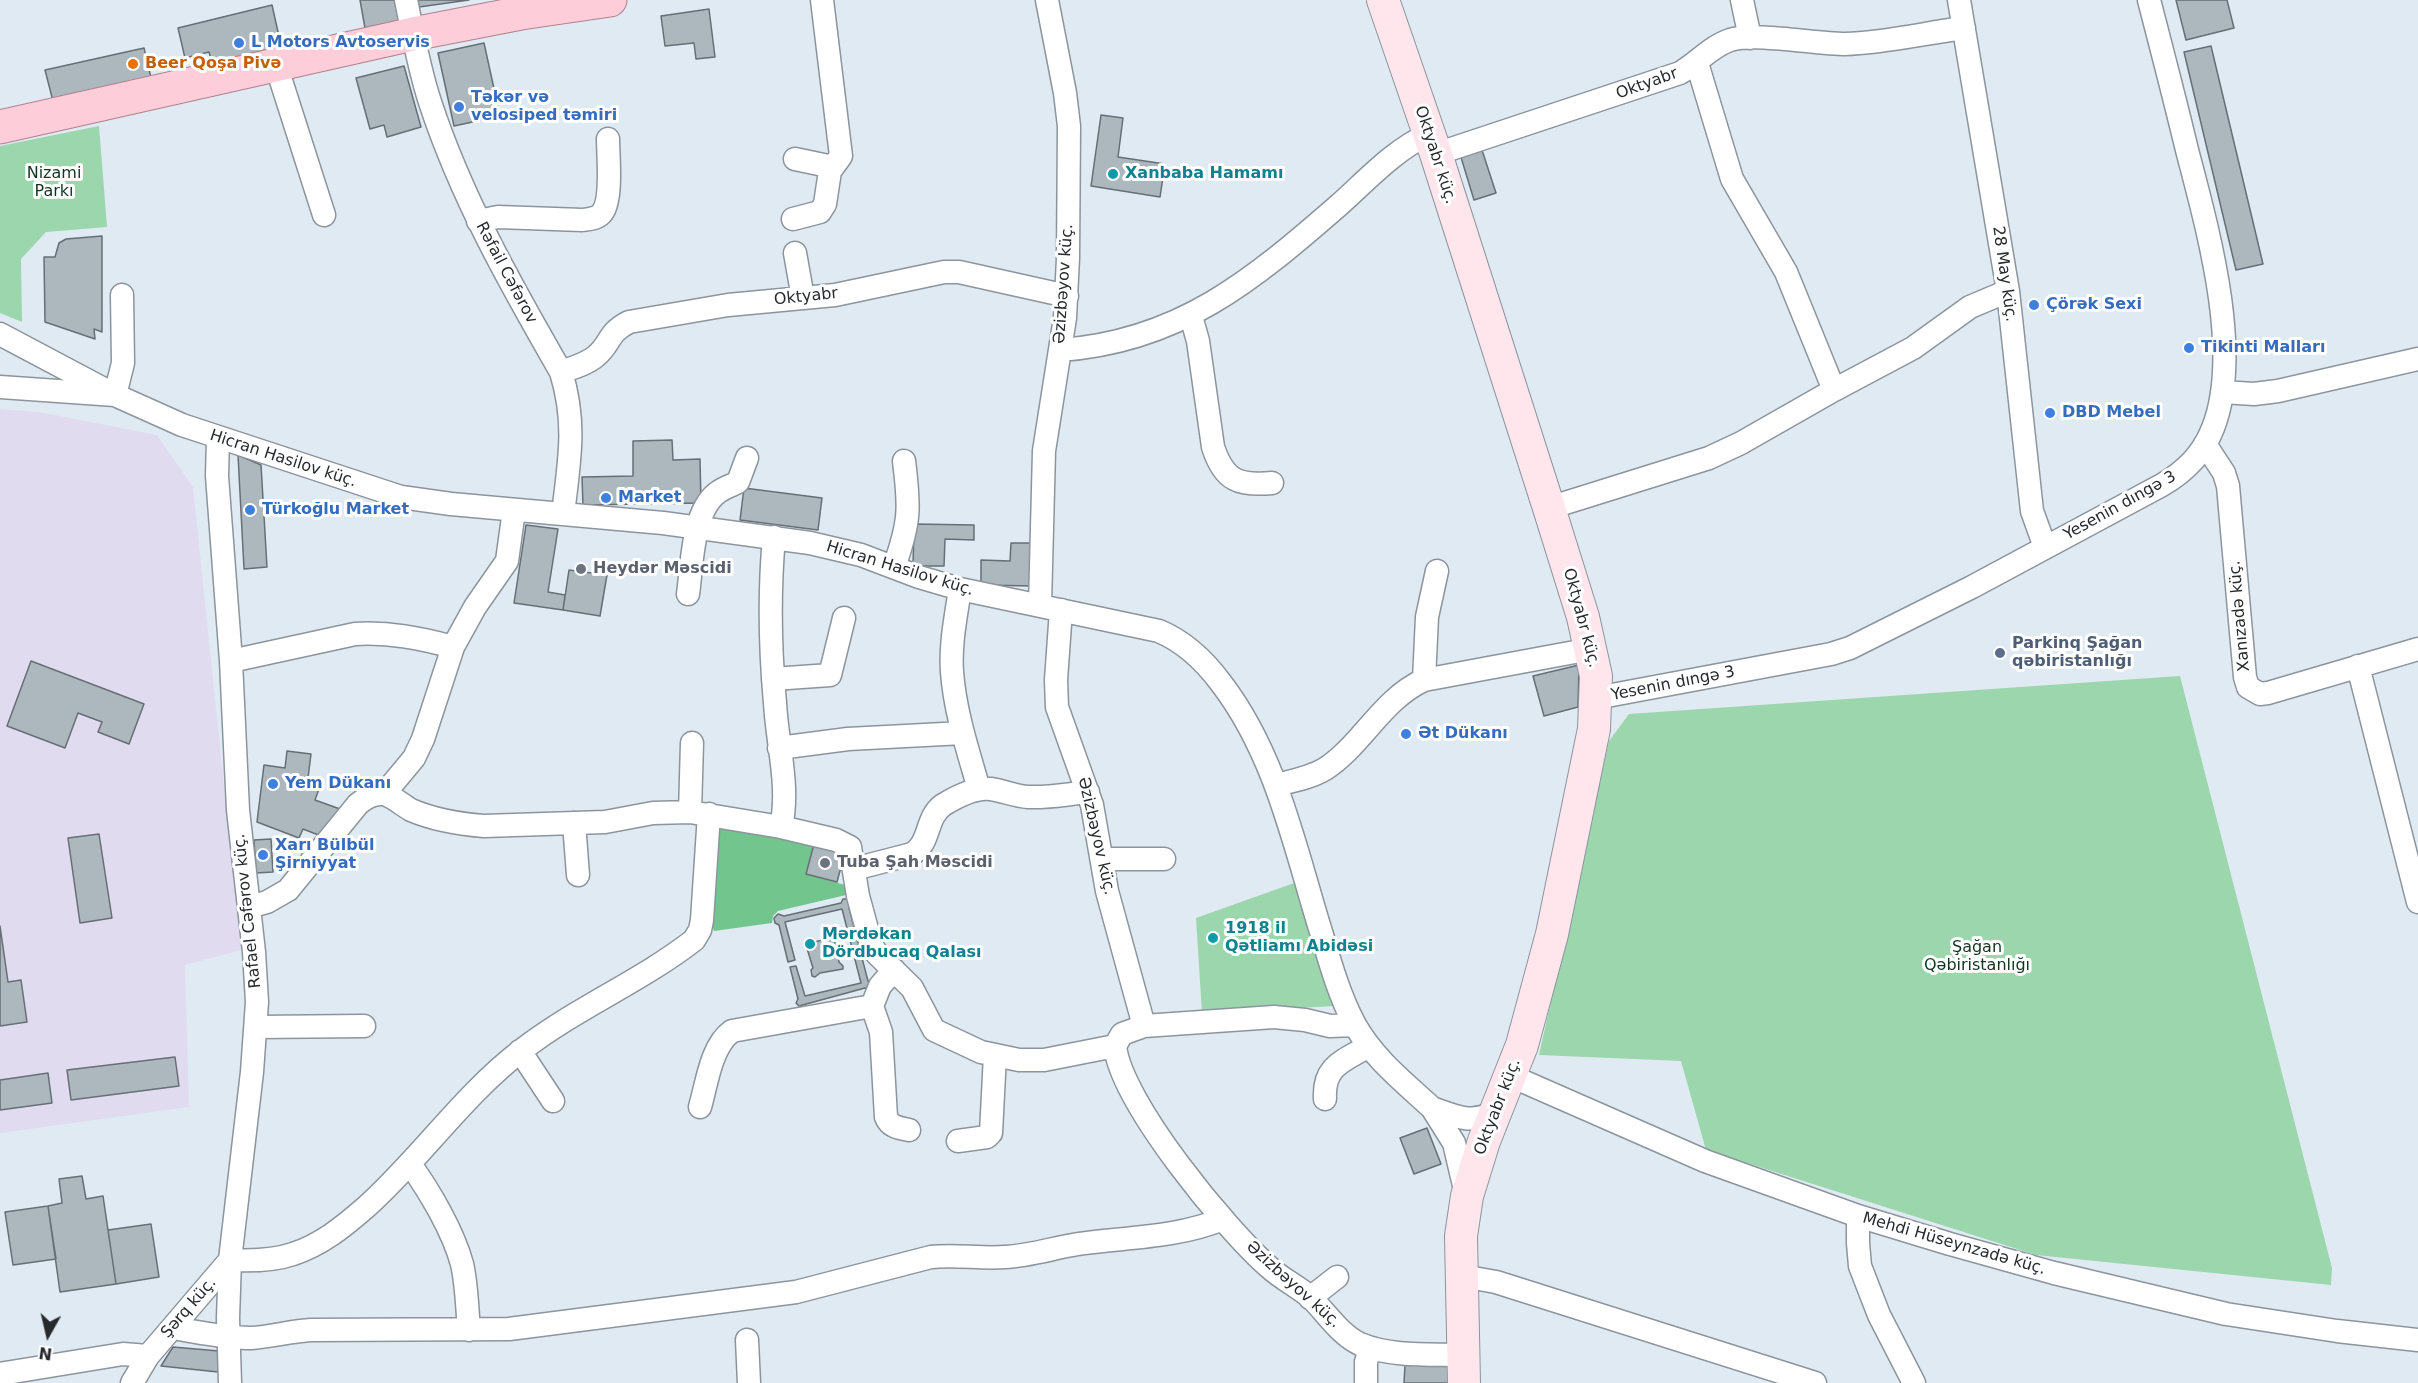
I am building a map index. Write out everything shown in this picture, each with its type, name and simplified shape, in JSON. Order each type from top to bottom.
[{"type":"main road","points":[[0,127],[413,34],[522,13],[610,0]]},
{"type":"street","name":"Rəfail Cəfərov","points":[[406,0],[430,104],[478,221],[561,372],[572,427],[563,514]]},
{"type":"street","points":[[793,219],[820,212],[825,204],[828,180],[842,149],[822,0]]},
{"type":"street","name":"Əzizbəyov küç.","points":[[1047,0],[1069,126],[1067,296],[1044,451],[1058,707],[1088,792],[1107,891],[1144,1026]]},
{"type":"street","name":"Oktyabr küç.","points":[[1383,0],[1432,144],[1549,508],[1591,649],[1596,698],[1594,729],[1586,776],[1536,997],[1511,1076],[1496,1111],[1469,1142],[1467,1196],[1461,1236],[1463,1369]]},
{"type":"street","points":[[1742,0],[1750,38]]},
{"type":"street","name":"28 May küç.","points":[[1959,0],[2008,291],[2032,512],[2045,547]]},
{"type":"street","name":"Yesenin dıngə 3","points":[[1596,698],[1841,651],[1972,587],[2178,476],[2199,455],[2218,412],[2222,392],[2223,330],[2215,268],[2149,0]]},
{"type":"street","name":"Oktyabr","points":[[1060,350],[1085,349],[1118,342],[1160,330],[1191,316],[1266,266],[1403,148],[1432,144],[1656,82],[1680,73],[1697,63],[1712,49],[1730,40],[1750,38],[1846,44],[1964,28]]},
{"type":"street","points":[[1697,63],[1732,179],[1786,272],[1834,390]]},
{"type":"street","points":[[276,65],[324,215]]},
{"type":"street","points":[[478,221],[498,217],[594,219],[606,206],[608,139]]},
{"type":"street","points":[[795,159],[833,167]]},
{"type":"street","points":[[795,254],[803,298]]},
{"type":"street","name":"Oktyabr","points":[[561,372],[596,356],[610,335],[628,322],[728,305],[835,294],[944,272],[959,272],[1067,296]]},
{"type":"street","points":[[1549,508],[1709,458],[1741,443],[1912,348],[1970,307],[2008,291]]},
{"type":"street","points":[[0,387],[115,395],[123,363],[122,295]]},
{"type":"street","points":[[1191,316],[1198,341],[1213,447],[1218,461],[1233,479],[1240,483],[1249,485],[1272,483]]},
{"type":"street","name":"Hicran Hasilov küç.","points":[[0,334],[115,395],[218,438],[401,497],[451,504],[697,527],[838,548],[960,589],[1159,631],[1185,644],[1216,676],[1242,711],[1276,785],[1331,966],[1355,1025],[1369,1046],[1432,1108]]},
{"type":"street","points":[[2222,392],[2278,391],[2418,359]]},
{"type":"street","name":"Rafael Cəfərov küç.","points":[[218,438],[217,476],[231,661],[238,810],[254,952],[256,1027],[230,1260],[228,1337],[230,1383]]},
{"type":"street","name":"Xanızadə küç.","points":[[2205,444],[2224,473],[2228,486],[2245,677],[2248,687],[2260,694],[2268,693],[2418,649]]},
{"type":"street","points":[[688,594],[697,527],[702,514],[717,492],[738,482],[747,458]]},
{"type":"street","points":[[894,567],[905,538],[909,505],[904,461]]},
{"type":"street","points":[[384,794],[414,758],[423,739],[453,647],[475,607],[507,561],[514,510]]},
{"type":"street","points":[[774,537],[771,590],[773,680],[784,798],[781,826]]},
{"type":"street","points":[[1424,680],[1427,617],[1437,571]]},
{"type":"street","points":[[960,589],[954,628],[952,670],[963,732],[979,789]]},
{"type":"street","points":[[773,680],[830,675],[844,618]]},
{"type":"street","points":[[231,661],[355,634],[400,634],[453,647]]},
{"type":"street","points":[[1276,785],[1310,776],[1324,769],[1338,759],[1393,700],[1411,686],[1424,680],[1591,649]]},
{"type":"street","points":[[2358,666],[2418,902]]},
{"type":"street","points":[[779,748],[848,739],[963,732]]},
{"type":"street","points":[[230,1260],[275,1259],[293,1254],[324,1240],[353,1218],[410,1164],[473,1096],[520,1051],[657,965],[687,945],[697,935],[702,920],[699,813],[692,743]]},
{"type":"street","points":[[854,869],[920,850],[937,811],[979,789],[991,789],[1027,797],[1088,792]]},
{"type":"street","points":[[249,907],[267,902],[288,890],[366,797],[384,794],[426,816],[465,825],[501,826],[618,821],[663,812],[699,813],[781,826],[845,844],[852,852],[858,896],[871,944],[877,954],[912,988],[934,1030],[995,1056],[1019,1060],[1044,1060],[1115,1046],[1122,1034],[1144,1026],[1274,1017],[1305,1020],[1330,1026],[1355,1025]]},
{"type":"street","points":[[574,823],[578,875]]},
{"type":"street","points":[[1102,859],[1164,859]]},
{"type":"street","points":[[894,970],[880,986],[872,1006],[881,1032],[886,1117],[888,1122],[896,1127],[909,1130]]},
{"type":"street","points":[[700,1107],[718,1046],[732,1031],[872,1006]]},
{"type":"street","points":[[256,1027],[364,1026]]},
{"type":"street","name":"Əzizbəyov küç.","points":[[1115,1046],[1118,1063],[1139,1106],[1194,1184],[1222,1219],[1268,1267],[1310,1298],[1348,1337],[1370,1348],[1463,1369]]},
{"type":"street","points":[[1325,1099],[1324,1086],[1328,1073],[1335,1066],[1369,1046]]},
{"type":"street","points":[[520,1051],[553,1101]]},
{"type":"street","points":[[958,1141],[987,1137],[992,1133],[995,1056]]},
{"type":"street","name":"Mehdi Hüseynzadə küç.","points":[[1511,1076],[1705,1161],[1858,1216],[1992,1256],[2191,1306],[2272,1322],[2418,1340]]},
{"type":"street","points":[[1432,1108],[1470,1120],[1478,1120],[1496,1111]]},
{"type":"street","points":[[1432,1108],[1469,1142]]},
{"type":"street","points":[[410,1164],[435,1206],[461,1263],[469,1330]]},
{"type":"street","points":[[1858,1216],[1860,1266],[1879,1315],[1914,1383]]},
{"type":"street","points":[[172,1328],[228,1337],[261,1337],[311,1330],[509,1329],[796,1292],[931,1257],[1021,1256],[1075,1245],[1186,1231],[1222,1219]]},
{"type":"street","name":"Şərq küç.","points":[[132,1383],[148,1356],[230,1260]]},
{"type":"street","points":[[1462,1276],[1496,1282],[1815,1383]]},
{"type":"street","points":[[1310,1298],[1337,1277]]},
{"type":"street","points":[[747,1340],[749,1383]]},
{"type":"street","points":[[1366,1383],[1366,1362],[1370,1348]]},
{"type":"street","points":[[0,1374],[123,1354],[148,1356]]},
{"type":"shaded area","points":[[0,409],[39,412],[157,435],[193,487],[241,950],[185,965],[189,1107],[0,1133]]},
{"type":"green space","name":"Nizami Parkı","points":[[99,126],[107,227],[46,232],[21,259],[22,322],[0,313],[0,146]]},
{"type":"green space","name":"Şağan Qəbiristanlığı","points":[[2180,676],[2332,1268],[2331,1285],[2036,1255],[1706,1150],[1681,1061],[1539,1055],[1609,741],[1629,714]]},
{"type":"green space","points":[[715,824],[814,841],[806,874],[845,885],[846,895],[778,911],[773,916],[772,923],[714,931],[709,918]]},
{"type":"green space","points":[[1297,882],[1335,1006],[1202,1013],[1196,918]]},
{"type":"building","points":[[360,0],[396,0],[400,21],[365,28]]},
{"type":"building","points":[[418,0],[469,0],[419,7]]},
{"type":"building","points":[[2176,0],[2227,0],[2234,28],[2186,40]]},
{"type":"building","points":[[272,5],[282,50],[213,67],[209,52],[185,58],[178,28]]},
{"type":"building","points":[[709,9],[715,57],[696,59],[694,43],[665,46],[661,16]]},
{"type":"building","points":[[484,43],[500,116],[454,126],[438,53]]},
{"type":"building","points":[[2211,46],[2263,264],[2236,270],[2184,52]]},
{"type":"building","points":[[144,48],[152,82],[54,105],[45,70]]},
{"type":"building","points":[[404,66],[421,127],[387,137],[384,125],[370,129],[356,78]]},
{"type":"building","points":[[1101,115],[1123,118],[1118,157],[1165,164],[1160,197],[1091,186]]},
{"type":"building","points":[[1481,147],[1496,193],[1474,200],[1460,154]]},
{"type":"building","points":[[102,236],[102,332],[94,329],[95,339],[45,322],[44,257],[55,257],[59,243],[66,239]]},
{"type":"building","points":[[672,440],[673,460],[700,459],[701,503],[583,505],[582,477],[633,476],[633,441]]},
{"type":"building","points":[[238,455],[261,465],[267,567],[244,569]]},
{"type":"building","points":[[744,488],[822,498],[818,530],[740,520]]},
{"type":"building","points":[[914,524],[974,525],[974,540],[945,539],[944,566],[913,566]]},
{"type":"building","points":[[526,525],[558,529],[548,592],[565,595],[563,610],[514,603]]},
{"type":"building","points":[[1011,543],[1032,543],[1032,586],[981,585],[981,560],[1010,561]]},
{"type":"building","points":[[569,570],[607,575],[600,616],[563,610]]},
{"type":"building","points":[[31,661],[144,704],[129,744],[98,732],[102,722],[78,713],[65,748],[7,726]]},
{"type":"building","points":[[1579,665],[1578,707],[1544,716],[1533,676]]},
{"type":"building","points":[[287,751],[311,754],[307,786],[319,789],[315,800],[340,809],[321,836],[303,829],[299,838],[257,822],[264,765],[285,768]]},
{"type":"building","points":[[99,834],[112,918],[80,923],[68,838]]},
{"type":"building","points":[[271,839],[273,872],[256,873],[254,840]]},
{"type":"building","points":[[814,844],[845,852],[837,882],[806,874]]},
{"type":"building","points":[[843,899],[849,899],[851,904],[849,908],[868,981],[872,982],[869,990],[865,988],[799,1006],[796,1003],[798,999],[790,967],[796,966],[805,996],[861,983],[842,909],[785,922],[795,960],[788,962],[779,925],[775,923],[774,918],[778,914],[784,916],[841,903]]},
{"type":"building","points":[[0,926],[8,982],[21,980],[27,1022],[0,1026]]},
{"type":"building","points":[[830,935],[836,937],[839,962],[843,969],[812,976],[813,968],[805,942],[807,939],[814,942],[827,939]]},
{"type":"building","points":[[175,1057],[179,1086],[71,1100],[67,1070]]},
{"type":"building","points":[[48,1073],[52,1103],[0,1110],[0,1080]]},
{"type":"building","points":[[1427,1128],[1441,1164],[1414,1174],[1400,1138]]},
{"type":"building","points":[[82,1176],[86,1199],[103,1196],[116,1284],[60,1292],[48,1206],[62,1203],[59,1179]]},
{"type":"building","points":[[48,1206],[56,1259],[13,1265],[5,1212]]},
{"type":"building","points":[[151,1224],[159,1277],[116,1284],[108,1230]]},
{"type":"building","points":[[173,1347],[219,1351],[218,1372],[161,1366]]},
{"type":"building","points":[[1405,1365],[1449,1366],[1449,1383],[1404,1383]]},
{"type":"place","name":"L Motors Avtoservis","points":[[239,43]]},
{"type":"place","name":"Beer Qoşa Pivə","points":[[133,64]]},
{"type":"place","name":"Təkər və velosiped təmiri","points":[[459,107]]},
{"type":"place","name":"Xanbaba Hamamı","points":[[1113,174]]},
{"type":"place","name":"Çörək Sexi","points":[[2034,305]]},
{"type":"place","name":"Tikinti Malları","points":[[2189,348]]},
{"type":"place","name":"DBD Mebel","points":[[2050,413]]},
{"type":"place","name":"Market","points":[[606,498]]},
{"type":"place","name":"Türkoğlu Market","points":[[250,510]]},
{"type":"place","name":"Heydər Məscidi","points":[[581,569]]},
{"type":"place","name":"Parkinq Şağan qəbiristanlığı","points":[[2000,653]]},
{"type":"place","name":"Ət Dükanı","points":[[1406,734]]},
{"type":"place","name":"Yem Dükanı","points":[[273,784]]},
{"type":"place","name":"Xarı Bülbül Şirniyyat","points":[[263,855]]},
{"type":"place","name":"Tuba Şah Məscidi","points":[[825,863]]},
{"type":"place","name":"1918 il Qətliamı Abidəsi","points":[[1213,938]]},
{"type":"place","name":"Mərdəkan Dördbucaq Qalası","points":[[810,944]]}]
